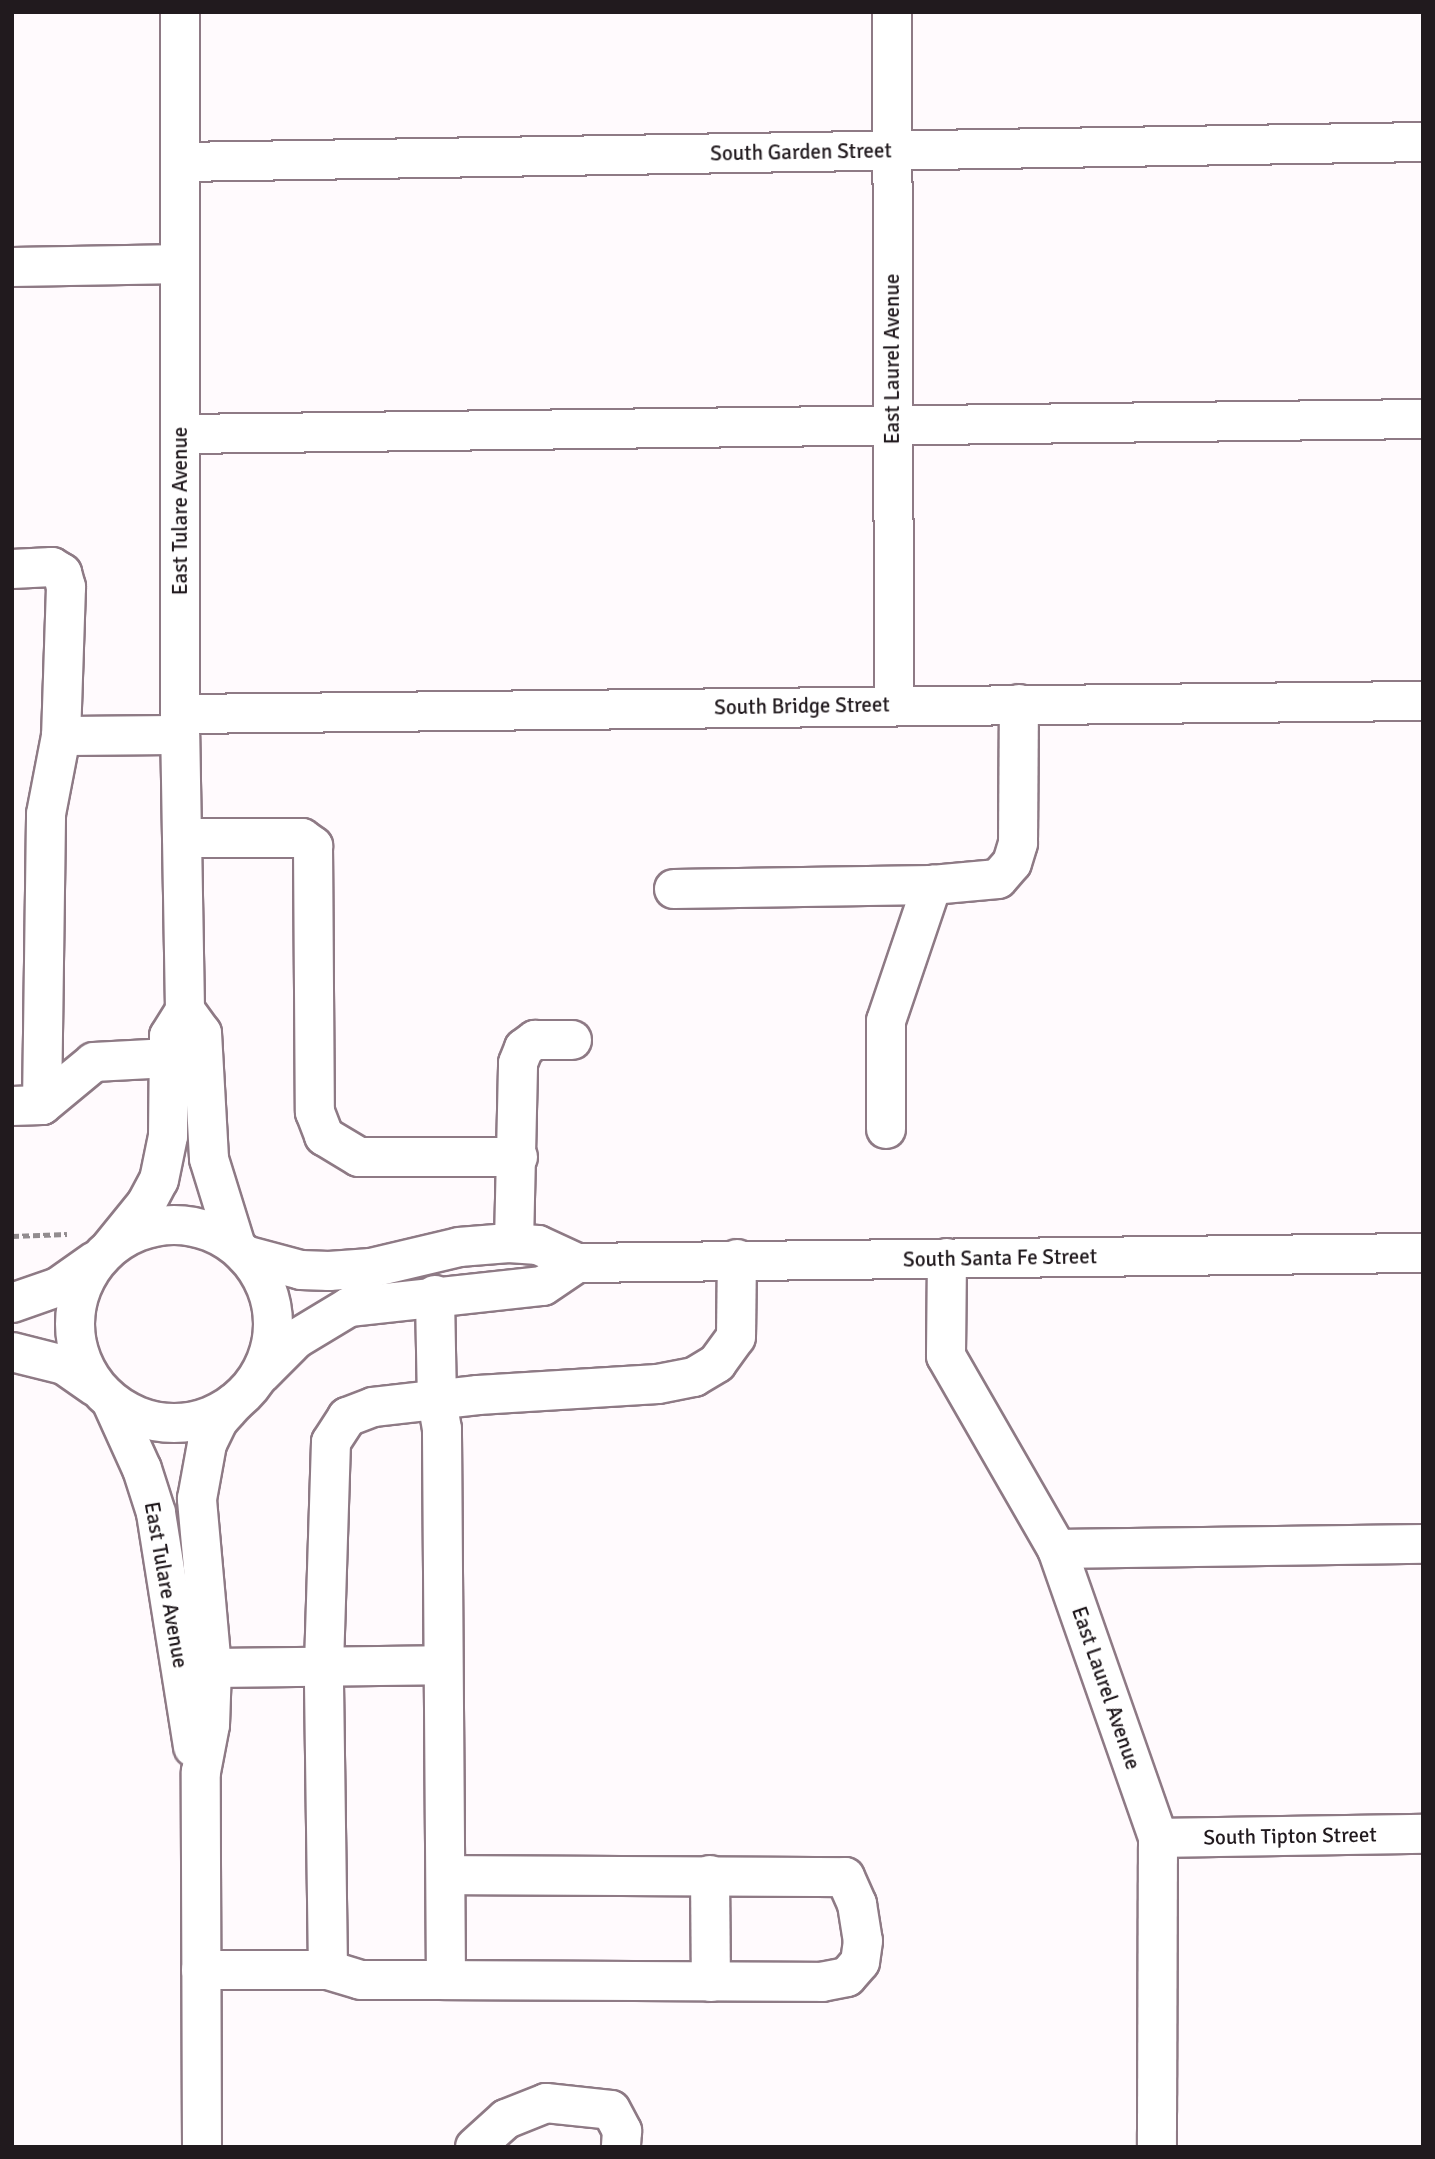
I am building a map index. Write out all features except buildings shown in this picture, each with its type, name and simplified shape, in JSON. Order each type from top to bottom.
[{"type":"street","name":"East Tulare Avenue","points":[[94,1246],[151,1197],[164,1163],[169,1036],[185,1010],[180,724],[180,12]]},
{"type":"street","name":"East Laurel Avenue","points":[[892,12],[891,429],[894,705]]},
{"type":"street","name":"South Garden Street","points":[[180,162],[1423,142]]},
{"type":"street","points":[[12,267],[179,264]]},
{"type":"street","points":[[180,435],[891,429],[1423,419]]},
{"type":"street","points":[[12,569],[52,567],[62,573],[66,587],[61,736],[46,814],[27,1106]]},
{"type":"street","name":"South Bridge Street","points":[[61,736],[180,724],[894,705],[1423,701]]},
{"type":"street","points":[[674,889],[932,885],[998,879],[1012,863],[1021,811],[1019,704]]},
{"type":"street","points":[[182,838],[302,838],[313,846],[315,1112],[324,1136],[359,1157],[517,1157]]},
{"type":"street","points":[[886,1129],[886,1021],[932,885]]},
{"type":"street","name":"East Tulare Avenue","points":[[185,1010],[202,1033],[209,1159],[240,1251]]},
{"type":"street","points":[[514,1243],[517,1063],[524,1048],[535,1040],[572,1040]]},
{"type":"street","points":[[27,1106],[94,1062],[169,1058]]},
{"type":"street","points":[[12,1303],[58,1287],[94,1246],[167,1224],[203,1229],[240,1251],[265,1286],[273,1321],[271,1346],[245,1391]]},
{"type":"street","name":"South Santa Fe Street","points":[[240,1251],[300,1270],[329,1271],[371,1268],[459,1247],[514,1243],[538,1245],[577,1263],[737,1259],[1423,1253]]},
{"type":"street","points":[[94,1246],[78,1296],[74,1326],[85,1369],[107,1398]]},
{"type":"street","name":"East Laurel Avenue","points":[[947,1258],[946,1356],[1058,1549],[1158,1838],[1157,2147]]},
{"type":"street","points":[[328,1970],[324,1665],[331,1442],[346,1417],[373,1407],[437,1402],[478,1395],[659,1384],[694,1377],[717,1363],[736,1337],[737,1259]]},
{"type":"street","points":[[12,1352],[64,1365],[107,1398],[147,1420],[173,1424],[212,1416],[245,1391],[296,1339],[337,1311],[373,1301],[543,1286],[577,1263]]},
{"type":"street","points":[[435,1295],[437,1402],[442,1429],[446,1980]]},
{"type":"street","name":"East Tulare Avenue","points":[[202,2147],[201,1772],[211,1726],[212,1668],[198,1487],[212,1432],[245,1391]]},
{"type":"street","name":"East Tulare Avenue","points":[[107,1398],[142,1469],[156,1513],[188,1730],[201,1772]]},
{"type":"street","points":[[1058,1549],[1423,1544]]},
{"type":"street","points":[[212,1668],[443,1665]]},
{"type":"street","name":"South Tipton Street","points":[[1158,1838],[1423,1834]]},
{"type":"street","points":[[201,1970],[328,1970],[361,1980],[822,1982],[847,1977],[860,1962],[863,1941],[857,1905],[845,1877],[446,1875]]},
{"type":"street","points":[[710,1875],[710,1982]]},
{"type":"street","points":[[475,2147],[506,2119],[546,2103],[579,2103],[611,2110],[622,2131],[621,2147]]},
{"type":"path","points":[[12,1236],[94,1246]]}]
